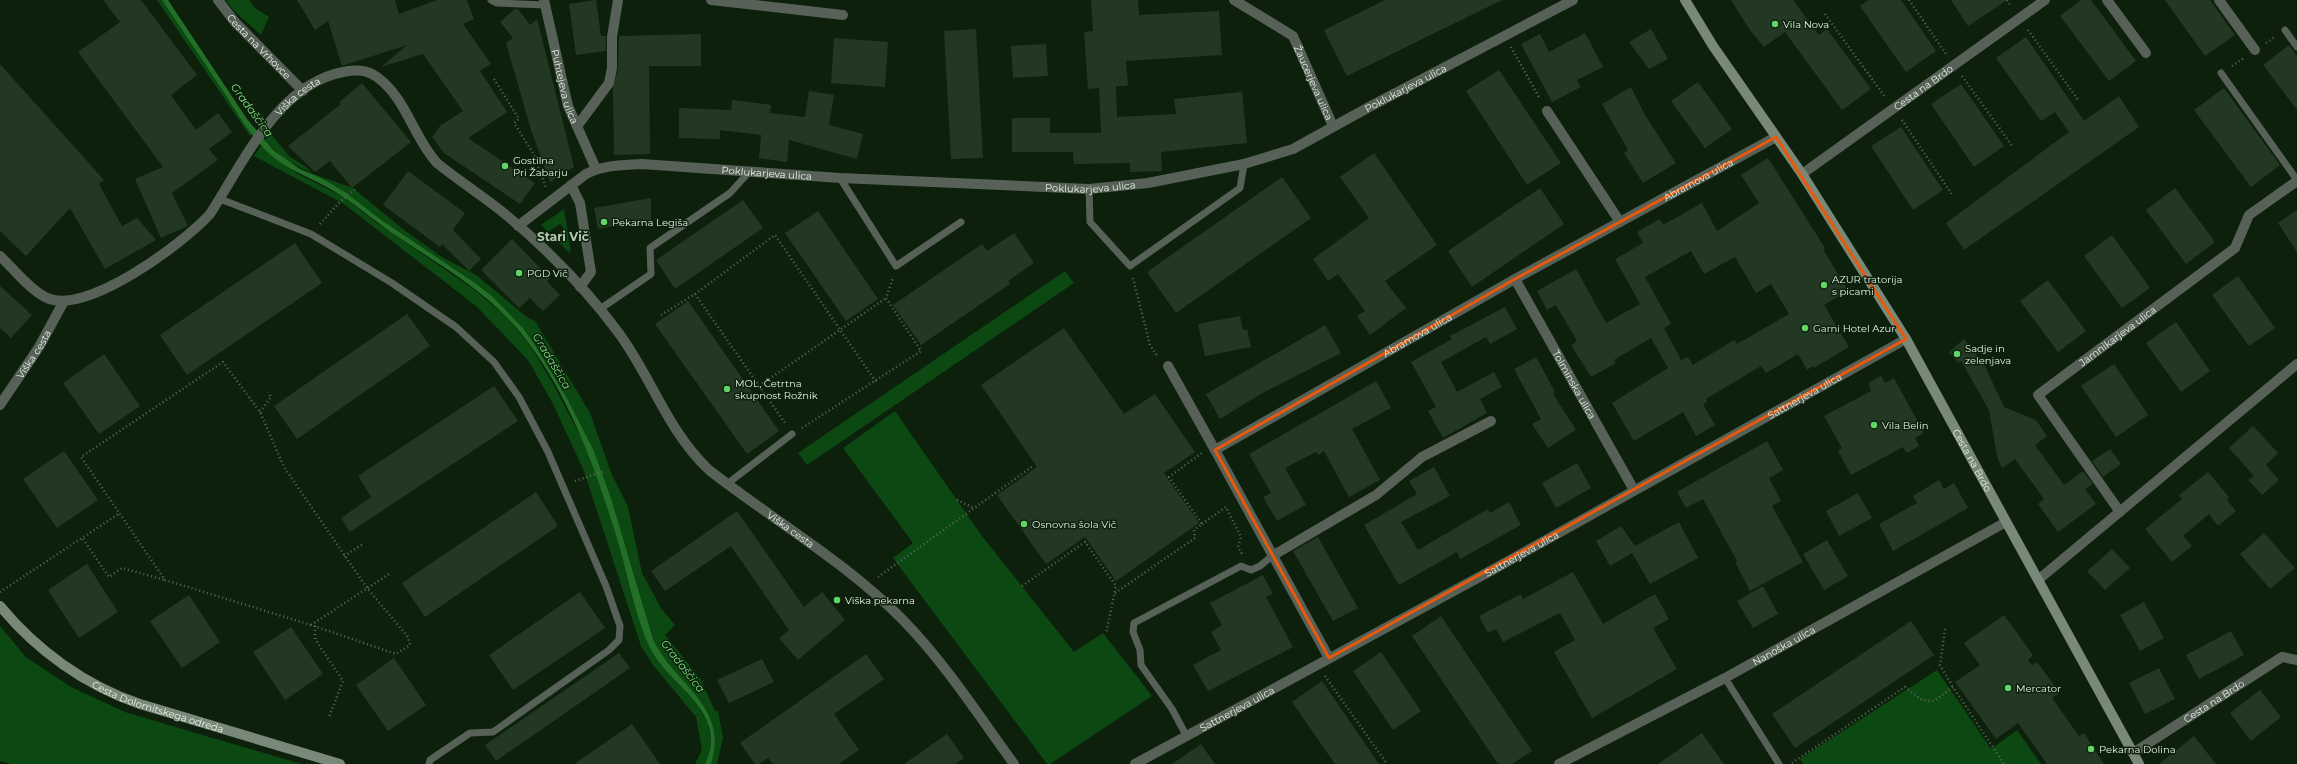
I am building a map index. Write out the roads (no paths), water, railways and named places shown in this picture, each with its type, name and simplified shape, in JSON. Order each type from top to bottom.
[{"type":"street","name":"Cesta na Vrhovce","points":[[218,0],[234,21],[302,91]]},
{"type":"street","points":[[578,125],[609,83],[612,68],[612,36],[618,0]]},
{"type":"street","points":[[711,0],[843,15]]},
{"type":"street","name":"Žaucerjeva ulica","points":[[1234,0],[1293,36],[1333,126]]},
{"type":"street","name":"Poklukarjeva ulica","points":[[571,185],[596,169],[615,165],[642,164],[840,178],[1089,189],[1148,183],[1244,164],[1293,149],[1333,126],[1504,35],[1573,0]]},
{"type":"street","name":"Cesta na Brdo","points":[[1685,0],[1713,46],[1802,174],[1906,339],[2139,764]]},
{"type":"street","name":"Cesta na Brdo","points":[[1802,174],[2045,0]]},
{"type":"street","points":[[2107,0],[2146,53]]},
{"type":"street","points":[[2219,0],[2255,50]]},
{"type":"street","name":"Puhtejeva ulica","points":[[544,2],[568,106],[578,125],[596,169]]},
{"type":"street","name":"Viška cesta","points":[[0,256],[45,297],[64,301],[85,297],[101,290],[169,251],[199,227],[220,199],[266,127],[287,104],[302,91],[338,73],[357,70],[372,73],[387,85],[401,103],[428,153],[437,163],[518,226],[580,287],[600,309],[635,356],[686,446],[709,470],[868,587],[903,620],[929,649],[1014,764]]},
{"type":"street","points":[[1547,111],[1620,222]]},
{"type":"street","name":"Abramova ulica","points":[[1213,446],[1776,137]]},
{"type":"street","name":"Jamnikarjeva ulica","points":[[2120,512],[2038,395],[2235,248],[2250,215],[2297,181]]},
{"type":"street","points":[[518,226],[571,185],[580,203],[591,272],[580,287]]},
{"type":"street","name":"Tolminska ulica","points":[[1515,279],[1634,490]]},
{"type":"street","name":"Viška cesta","points":[[0,405],[39,347],[64,301]]},
{"type":"street","name":"Sattnerjeva ulica","points":[[1135,764],[1494,569],[1906,339]]},
{"type":"street","points":[[2038,580],[2297,364]]},
{"type":"street","points":[[1168,366],[1329,658]]},
{"type":"street","points":[[1272,556],[1376,495],[1422,457],[1491,421]]},
{"type":"street","name":"Nanoška ulica","points":[[1559,764],[1725,678],[2006,522]]},
{"type":"street","name":"Cesta Dolomitskega odreda","points":[[0,606],[14,622],[52,656],[86,679],[116,695],[145,706],[340,764]]},
{"type":"street","name":"Cesta na Brdo","points":[[2133,753],[2282,657],[2297,660]]},
{"type":"lane","points":[[491,0],[497,3],[544,2]]},
{"type":"lane","points":[[2285,30],[2297,48]]},
{"type":"lane","points":[[2221,73],[2297,181]]},
{"type":"lane","points":[[1089,189],[1090,222],[1130,266],[1240,188],[1244,164]]},
{"type":"lane","points":[[600,309],[651,274],[650,248],[730,193],[749,172]]},
{"type":"lane","points":[[840,178],[896,266],[961,222]]},
{"type":"lane","points":[[220,199],[311,234],[392,283],[456,327],[494,362],[519,396],[564,485],[606,586],[620,626],[619,640],[609,650],[493,732],[470,733],[430,760],[429,764]]},
{"type":"lane","points":[[727,484],[792,434]]},
{"type":"lane","points":[[1186,735],[1172,709],[1141,665],[1140,650],[1132,627],[1137,620],[1241,566],[1251,570],[1260,566],[1272,556]]},
{"type":"lane","points":[[1725,678],[1779,764]]},
{"type":"place","name":"Vila Nova","points":[[1775,24]]},
{"type":"place","name":"Gostilna Pri Žabarju","points":[[505,166]]},
{"type":"place","name":"Pekarna Legiša","points":[[604,222]]},
{"type":"place","name":"PGD Vič","points":[[519,273]]},
{"type":"place","name":"AZUR tratorija s picami","points":[[1824,285]]},
{"type":"place","name":"Garni Hotel Azur","points":[[1805,328]]},
{"type":"place","name":"Sadje in zelenjava","points":[[1957,354]]},
{"type":"place","name":"MOL, Četrtna skupnost Rožnik","points":[[727,389]]},
{"type":"place","name":"Vila Belin","points":[[1874,425]]},
{"type":"place","name":"Osnovna šola Vič","points":[[1024,524]]},
{"type":"place","name":"Viška pekarna","points":[[837,600]]},
{"type":"place","name":"Mercator","points":[[2008,688]]},
{"type":"place","name":"Pekarna Dolina","points":[[2091,749]]},
{"type":"district","name":"Stari Vič","points":[[563,237]]},
{"type":"water label","name":"Gradaščica","points":[[252,110]]},
{"type":"water label","name":"Gradaščica","points":[[552,361]]},
{"type":"water label","name":"Gradaščica","points":[[683,666]]}]
